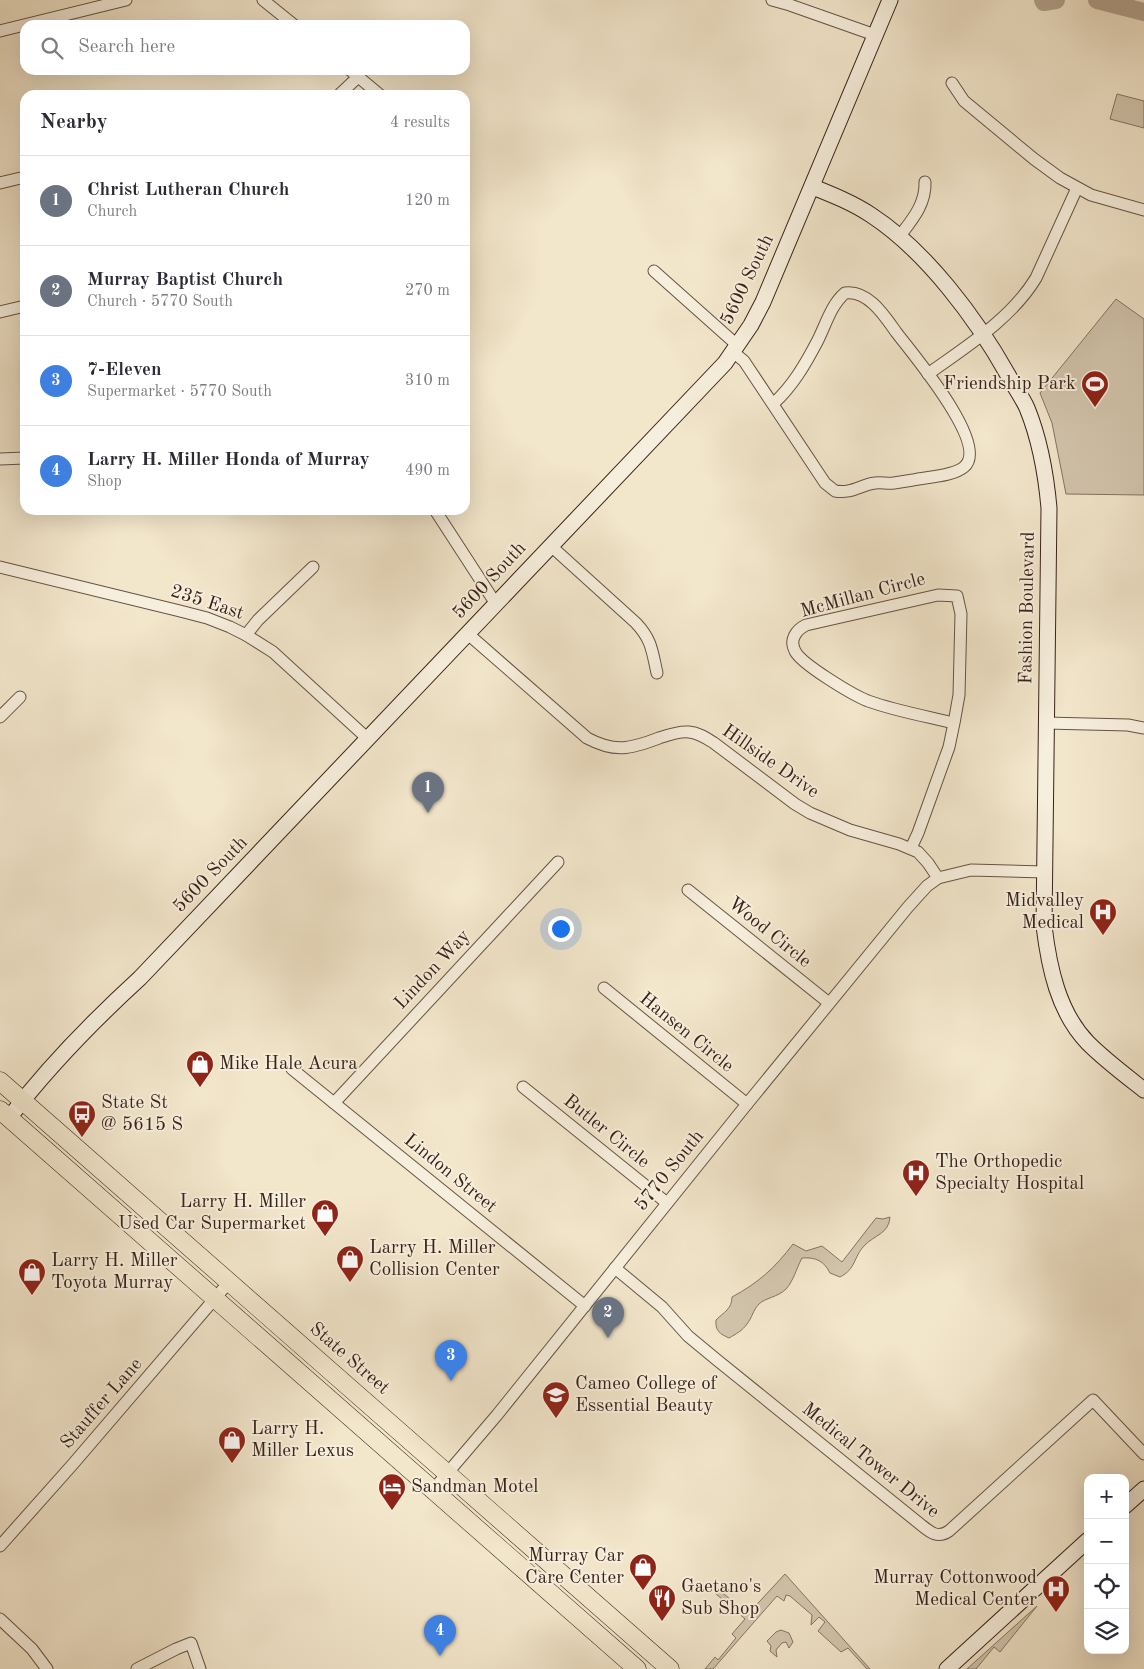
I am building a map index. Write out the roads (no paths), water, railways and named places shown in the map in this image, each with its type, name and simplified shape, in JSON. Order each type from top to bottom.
[{"type":"main road","name":"State Street","points":[[0,1081],[670,1669]]},
{"type":"main road","points":[[5,1114],[637,1669]]},
{"type":"street","points":[[45,20],[126,0]]},
{"type":"street","points":[[263,0],[288,20]]},
{"type":"street","points":[[772,0],[790,4],[875,35]]},
{"type":"street","name":"5600 South","points":[[5,1114],[22,1100],[33,1086],[105,1011],[140,978],[716,374],[735,349],[763,302],[813,187],[890,0]]},
{"type":"street","points":[[0,31],[20,26]]},
{"type":"street","points":[[343,90],[353,75]]},
{"type":"street","points":[[355,75],[374,90]]},
{"type":"street","points":[[952,83],[964,101],[1034,159],[1077,188],[1091,195],[1144,210]]},
{"type":"street","points":[[0,183],[20,178]]},
{"type":"street","points":[[899,237],[922,205],[926,193],[925,182]]},
{"type":"street","name":"Fashion Boulevard","points":[[813,187],[857,206],[886,225],[933,270],[984,334],[1026,407],[1039,444],[1049,508],[1044,872],[1046,948],[1054,982],[1070,1019],[1087,1042],[1144,1090]]},
{"type":"street","points":[[928,374],[984,334],[1028,291],[1036,278],[1077,188]]},
{"type":"street","points":[[654,272],[735,349],[825,482],[835,491],[851,491],[874,483],[894,483],[953,472],[964,468],[968,463],[970,452],[960,424],[950,405],[883,315],[871,302],[854,292],[845,293],[835,304],[803,366],[791,384],[773,404]]},
{"type":"street","points":[[0,312],[20,307]]},
{"type":"street","points":[[0,459],[20,458]]},
{"type":"street","points":[[438,515],[496,604]]},
{"type":"street","points":[[550,546],[647,634],[657,673]]},
{"type":"street","name":"235 East","points":[[0,567],[207,618],[246,635],[273,652],[289,665],[368,739]]},
{"type":"street","points":[[246,635],[258,620],[313,567]]},
{"type":"street","name":"McMillan Circle","points":[[938,594],[958,596],[961,614],[960,686],[954,723],[893,709],[866,700],[844,689],[798,656],[793,645],[793,638],[796,632],[806,625],[938,594]]},
{"type":"street","name":"Hillside Drive","points":[[468,634],[587,738],[602,746],[630,748],[680,732],[690,732],[702,736],[810,813],[850,830],[911,848],[924,858],[938,878]]},
{"type":"street","points":[[0,717],[20,697]]},
{"type":"street","points":[[911,848],[949,747],[954,723]]},
{"type":"street","points":[[1046,723],[1128,725],[1144,728]]},
{"type":"street","name":"Lindon Way","points":[[334,1103],[558,862]]},
{"type":"street","points":[[938,878],[971,870],[1044,872]]},
{"type":"street","name":"5770 South","points":[[433,1490],[585,1306],[746,1104],[908,907],[927,886],[938,878]]},
{"type":"street","name":"Wood Circle","points":[[688,890],[829,1003]]},
{"type":"street","name":"Hansen Circle","points":[[604,988],[746,1104]]},
{"type":"street","name":"Lindon Street","points":[[292,1069],[585,1306]]},
{"type":"street","name":"Butler Circle","points":[[523,1087],[667,1203]]},
{"type":"street","name":"Medical Tower Drive","points":[[615,1268],[662,1307],[688,1336],[935,1535],[949,1532],[1093,1400],[1144,1454]]},
{"type":"street","name":"Stauffer Lane","points":[[0,1546],[67,1472],[229,1282]]},
{"type":"street","points":[[1129,1502],[1144,1489]]},
{"type":"street","points":[[947,1669],[1084,1544]]},
{"type":"street","points":[[0,1619],[32,1649],[47,1669]]},
{"type":"street","points":[[136,1669],[191,1642],[200,1669]]},
{"type":"waterway","points":[[1043,0],[1044,2],[1056,0]]},
{"type":"waterway","points":[[1097,0],[1144,12]]},
{"type":"place","name":"Friendship Park","points":[[1095,408]]},
{"type":"place","name":"Christ Lutheran Church","points":[[428,813]]},
{"type":"place","name":"Midvalley Medical","points":[[1103,936]]},
{"type":"place","name":"Mike Hale Acura","points":[[200,1088]]},
{"type":"place","name":"State St @ 5615 S","points":[[82,1138]]},
{"type":"place","name":"The Orthopedic Specialty Hospital","points":[[916,1197]]},
{"type":"place","name":"Larry H. Miller Used Car Supermarket","points":[[325,1237]]},
{"type":"place","name":"Larry H. Miller Collision Center","points":[[350,1283]]},
{"type":"place","name":"Larry H. Miller Toyota Murray","points":[[32,1296]]},
{"type":"place","name":"Murray Baptist Church","points":[[608,1338]]},
{"type":"place","name":"7-Eleven","points":[[451,1381]]},
{"type":"place","name":"Cameo College of Essential Beauty","points":[[556,1419]]},
{"type":"place","name":"Larry H. Miller Lexus","points":[[232,1464]]},
{"type":"place","name":"Sandman Motel","points":[[392,1511]]},
{"type":"place","name":"Murray Car Care Center","points":[[643,1591]]},
{"type":"place","name":"Murray Cottonwood Medical Center","points":[[1056,1613]]},
{"type":"place","name":"Gaetano's Sub Shop","points":[[662,1622]]},
{"type":"place","name":"Larry H. Miller Honda of Murray","points":[[440,1656]]}]
